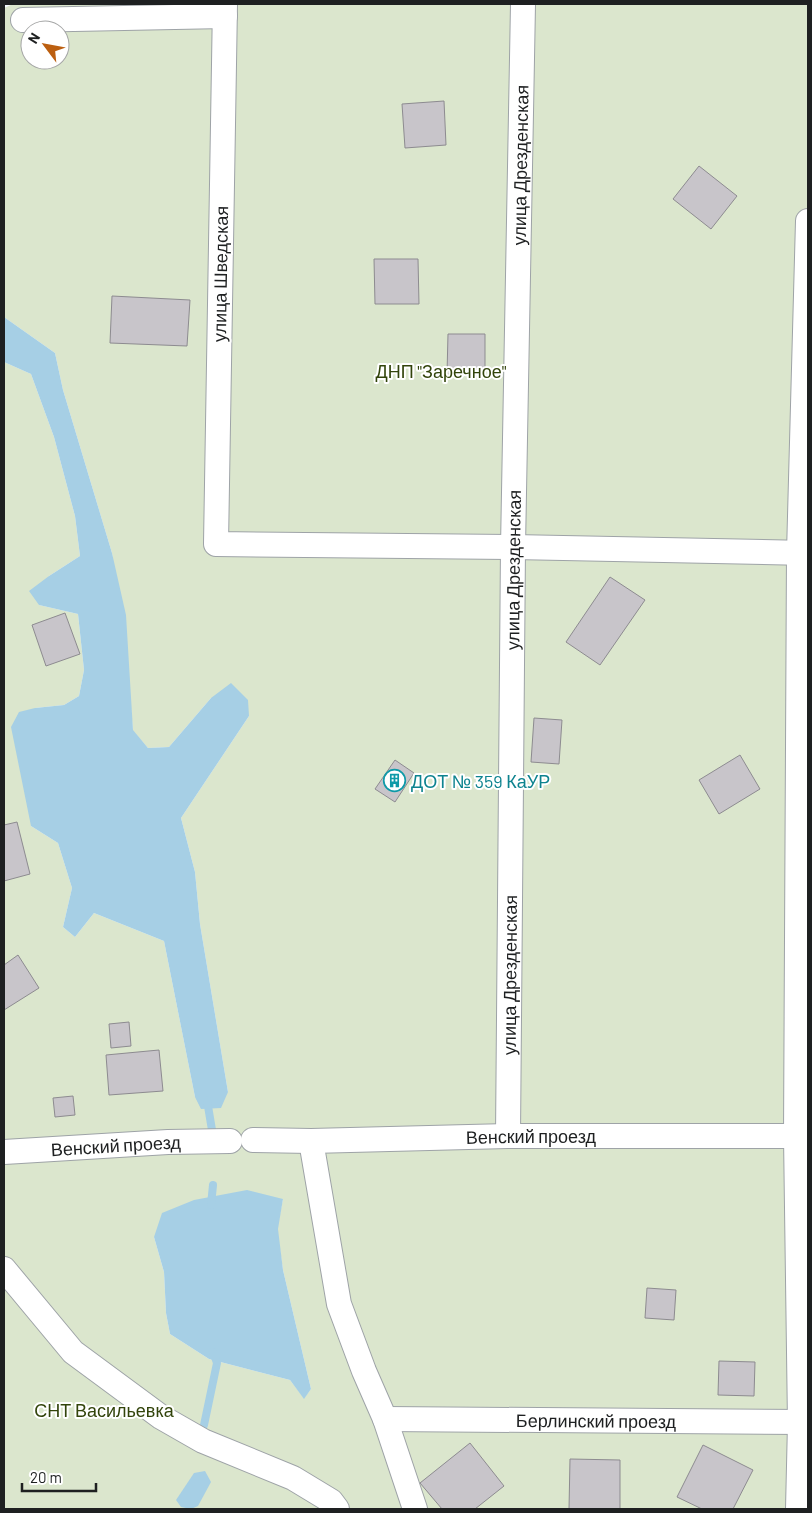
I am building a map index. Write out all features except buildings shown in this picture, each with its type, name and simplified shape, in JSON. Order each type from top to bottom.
[{"type":"street","name":"улица Дрезденская","points":[[508,1136],[513,547],[523,4]]},
{"type":"street","name":"улица Шведская","points":[[225,10],[216,544],[513,547]]},
{"type":"street","points":[[24,20],[225,10]]},
{"type":"street","points":[[798,1509],[804,1422],[802,1136],[804,553],[808,221]]},
{"type":"street","points":[[513,547],[804,553]]},
{"type":"street","name":"Венский проезд","points":[[4,1152],[168,1142],[242,1140],[311,1141],[508,1136],[802,1136]]},
{"type":"street","points":[[311,1141],[340,1304],[364,1371],[385,1419],[415,1509]]},
{"type":"street","points":[[4,1268],[73,1352],[160,1416],[203,1441],[293,1478],[331,1501],[336,1509]]},
{"type":"street","name":"Берлинский проезд","points":[[385,1419],[804,1422]]},
{"type":"green space","name":"ДНП \"Заречное\"","points":[[13,4],[808,4],[808,1509],[4,1509],[4,362],[31,374],[54,437],[75,516],[80,556],[49,576],[39,605],[78,614],[84,670],[79,696],[64,705],[35,708],[31,826],[58,843],[72,888],[63,927],[75,937],[94,913],[164,941],[195,1097],[228,1092],[200,924],[195,872],[181,818],[249,716],[211,698],[169,747],[148,748],[133,731],[128,675],[112,553],[63,390],[55,353],[4,317],[4,8]],"holes":[[[283,1199],[277,1229],[283,1270],[311,1389],[304,1398],[290,1380],[209,1359],[170,1334],[166,1313],[164,1272],[154,1237]]]},
{"type":"water","points":[[4,317],[55,353],[63,390],[112,553],[126,615],[133,730],[148,748],[169,747],[211,698],[231,683],[248,700],[249,716],[181,818],[195,872],[200,924],[228,1092],[221,1108],[201,1109],[195,1097],[164,941],[94,913],[75,937],[63,927],[72,888],[58,843],[31,826],[11,727],[19,712],[64,705],[79,696],[84,670],[78,614],[39,605],[29,591],[80,556],[75,516],[54,437],[31,374],[4,362]]},
{"type":"water","points":[[247,1190],[283,1199],[278,1229],[283,1270],[311,1389],[304,1399],[290,1380],[209,1359],[170,1334],[166,1313],[164,1272],[154,1237],[162,1213],[194,1200]]},
{"type":"water","points":[[205,1471],[211,1482],[198,1506],[191,1509],[181,1507],[176,1500],[194,1473]]},
{"type":"waterway","points":[[207,1100],[212,1130]]},
{"type":"waterway","points":[[211,1205],[213,1185]]},
{"type":"waterway","points":[[204,1425],[217,1363],[213,1352]]},
{"type":"place","name":"ДОТ № 359 КаУР","points":[[395,781]]},
{"type":"park label","name":"СНТ Васильевка","points":[[104,1410]]}]
